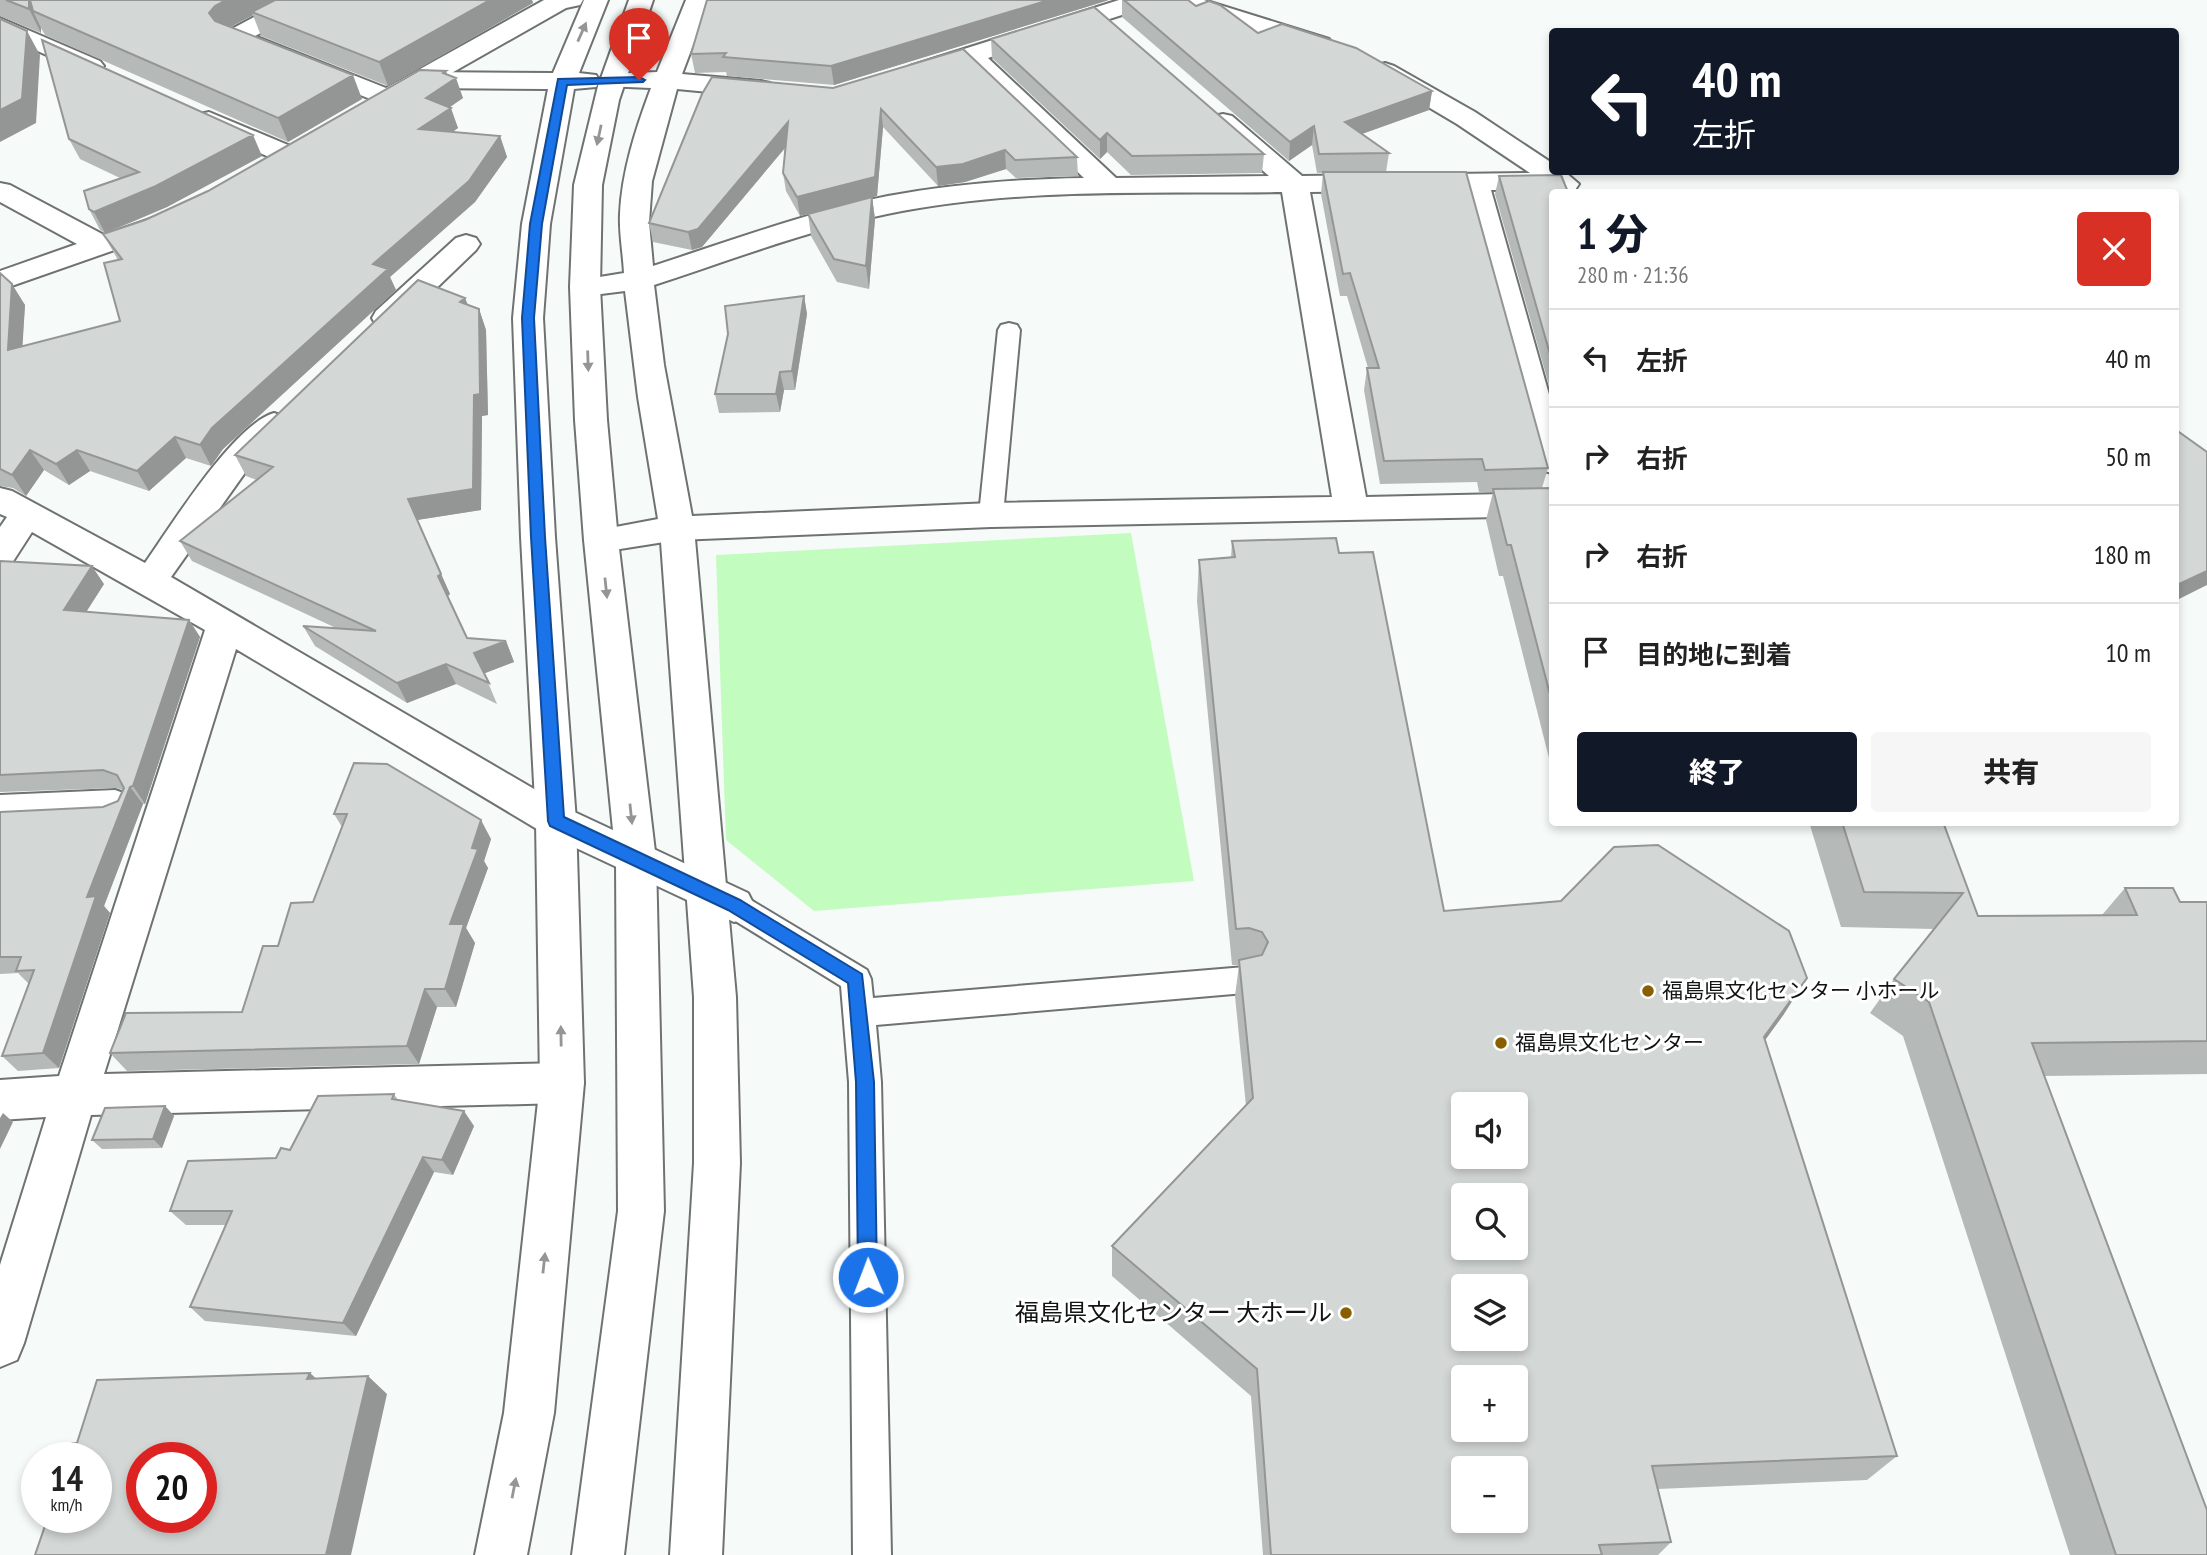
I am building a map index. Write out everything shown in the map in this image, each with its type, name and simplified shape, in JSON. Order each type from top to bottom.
[{"type":"street","points":[[304,0],[235,37],[388,98]]},
{"type":"street","points":[[355,117],[559,1],[571,0]]},
{"type":"street","points":[[501,1555],[529,1413],[562,1083],[556,821],[538,537],[528,318],[536,224],[562,82],[596,0]]},
{"type":"street","points":[[598,1555],[641,1211],[636,860],[601,540],[591,420],[585,287],[589,186],[606,100],[641,0]]},
{"type":"street","points":[[696,1555],[717,1163],[715,997],[677,528],[643,334],[635,208],[648,135],[658,112],[666,80],[698,0]]},
{"type":"street","points":[[901,76],[970,55],[1111,24],[1144,0]]},
{"type":"street","points":[[1179,0],[1353,55],[1466,118],[1549,175]]},
{"type":"street","points":[[0,25],[114,77]]},
{"type":"street","points":[[970,55],[1110,187]]},
{"type":"street","points":[[421,80],[666,80],[783,92]]},
{"type":"street","points":[[1203,104],[1295,184],[1351,509]]},
{"type":"street","points":[[189,111],[301,150],[266,170]]},
{"type":"street","points":[[1549,175],[1567,187]]},
{"type":"street","points":[[585,287],[639,280],[819,222],[887,205],[969,192],[1029,187],[1295,184],[1475,183],[1567,187]]},
{"type":"street","points":[[1475,183],[1549,451]]},
{"type":"street","points":[[0,191],[101,245]]},
{"type":"street","points":[[0,281],[144,232],[181,214]]},
{"type":"street","points":[[367,338],[466,244]]},
{"type":"street","points":[[150,581],[237,459],[297,403]]},
{"type":"street","points":[[601,540],[677,528],[991,515],[1549,505]]},
{"type":"street","points":[[0,554],[13,507],[150,581],[556,821],[734,905]]},
{"type":"street","points":[[0,1343],[75,1095],[225,625]]},
{"type":"street","points":[[0,811],[114,806]]},
{"type":"street","points":[[0,1100],[75,1095],[562,1083]]},
{"type":"lane","points":[[991,515],[1009,331]]},
{"type":"lane","points":[[734,905],[856,979],[865,1082],[872,1555]]},
{"type":"lane","points":[[859,1013],[1245,980]]},
{"type":"green space","points":[[1131,533],[1194,881],[814,911],[726,840],[716,555]]},
{"type":"building","points":[[6,0],[29,0],[29,9]]},
{"type":"building","points":[[30,0],[226,0],[209,13],[215,21],[353,75],[278,118],[33,11]]},
{"type":"building","points":[[275,0],[490,0],[379,62],[252,12]]},
{"type":"building","points":[[707,0],[1049,0],[831,66],[723,57],[726,53],[691,54]]},
{"type":"building","points":[[1124,0],[1188,0],[1196,6],[1209,1],[1220,5],[1258,33],[1282,24],[1356,48],[1432,91],[1345,122],[1389,153],[1319,154],[1314,126],[1290,142]]},
{"type":"building","points":[[1094,7],[1264,154],[1132,156],[1107,133],[1100,140],[991,39]]},
{"type":"building","points":[[0,19],[27,31],[22,99],[0,110]]},
{"type":"building","points":[[42,40],[253,135],[156,186],[94,212],[89,209],[84,191],[139,172],[69,139]]},
{"type":"building","points":[[963,49],[1077,157],[1015,160],[1005,150],[963,164],[936,167],[881,109],[875,177],[797,197],[783,173],[788,122],[698,229],[688,232],[649,223],[702,94],[712,77],[833,88]]},
{"type":"building","points":[[420,70],[446,71],[443,73],[456,78],[426,98],[451,108],[419,129],[500,136],[469,181],[373,264],[388,269],[212,428],[200,445],[175,437],[137,471],[77,450],[56,464],[30,450],[12,475],[0,469],[0,273],[12,284],[8,350],[120,321],[104,263],[122,259],[103,234],[145,220],[208,191]]},
{"type":"building","points":[[1323,172],[1466,172],[1548,468],[1485,470],[1482,459],[1384,461],[1367,368],[1379,368],[1350,273],[1343,274]]},
{"type":"building","points":[[1561,175],[1567,189],[1549,189],[1549,351],[1499,176]]},
{"type":"building","points":[[872,197],[866,266],[834,259],[808,214]]},
{"type":"building","points":[[418,280],[465,298],[460,302],[479,309],[480,394],[474,395],[473,489],[408,499],[441,574],[438,576],[467,638],[506,641],[474,653],[489,683],[446,664],[397,683],[303,626],[376,631],[180,541],[273,467],[235,455]]},
{"type":"building","points":[[804,296],[792,371],[780,372],[776,394],[715,394],[728,334],[725,306]]},
{"type":"building","points":[[2179,432],[2207,452],[2207,571],[2179,584]]},
{"type":"building","points":[[1549,488],[1549,691],[1511,545],[1507,545],[1493,489]]},
{"type":"building","name":"福島県文化センター","points":[[1336,538],[1339,553],[1373,552],[1444,911],[1561,901],[1614,847],[1658,845],[1789,931],[1807,978],[1764,1037],[1897,1456],[1652,1466],[1671,1542],[1599,1545],[1602,1555],[1271,1555],[1257,1369],[1112,1246],[1253,1098],[1239,960],[1262,955],[1268,942],[1262,932],[1249,928],[1236,929],[1199,560],[1235,557],[1232,541]]},
{"type":"building","points":[[0,561],[92,566],[64,610],[189,620],[133,786],[130,787],[87,897],[96,896],[43,1053],[2,1056],[34,970],[16,971],[21,957],[0,957],[0,812],[103,807],[118,801],[124,788],[117,775],[103,770],[0,775]]},
{"type":"building","points":[[354,763],[387,764],[481,820],[472,848],[478,849],[450,924],[464,924],[445,989],[425,989],[407,1046],[110,1053],[126,1013],[242,1012],[263,946],[278,946],[291,903],[313,902],[347,814],[334,814]]},
{"type":"building","points":[[1843,826],[1944,826],[1978,916],[2137,915],[2125,888],[2173,888],[2180,902],[2207,902],[2207,1041],[2032,1043],[2207,1510],[2207,1555],[2116,1555],[1929,1002],[1894,979],[1963,893],[1864,892]]},
{"type":"building","points":[[394,1094],[392,1099],[464,1111],[442,1160],[423,1157],[343,1323],[190,1307],[232,1211],[170,1211],[188,1161],[276,1158],[281,1148],[290,1150],[318,1096]]},
{"type":"building","points":[[165,1106],[153,1139],[92,1140],[105,1108]]},
{"type":"building","points":[[310,1373],[307,1379],[368,1376],[326,1555],[35,1555],[43,1533],[112,1533],[112,1442],[77,1442],[97,1380]]},
{"type":"place","name":"福島県文化センター 小ホール","points":[[1648,991]]},
{"type":"place","name":"福島県文化センター","points":[[1501,1043]]},
{"type":"place","name":"福島県文化センター 大ホール","points":[[1346,1313]]},
{"type":"route","points":[[639,80],[562,82],[536,224],[528,318],[538,537],[556,821],[734,905],[856,979],[865,1082],[868,1277]]}]
